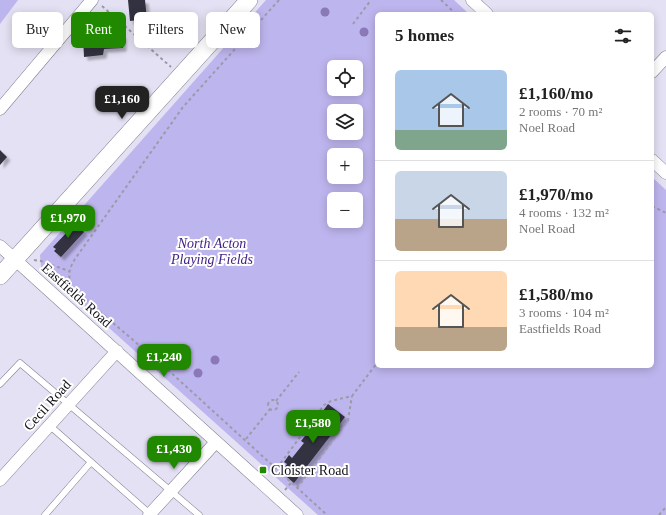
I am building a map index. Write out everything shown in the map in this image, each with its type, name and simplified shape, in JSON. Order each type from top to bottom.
[{"type":"street","points":[[0,276],[249,0]]},
{"type":"street","points":[[472,0],[485,12]]},
{"type":"street","points":[[0,109],[96,3]]},
{"type":"street","points":[[654,70],[666,57]]},
{"type":"street","points":[[654,162],[666,172]]},
{"type":"street","name":"Eastfields Road","points":[[0,246],[297,515]]},
{"type":"street","name":"Cecil Road","points":[[0,480],[117,351]]},
{"type":"street","points":[[150,514],[216,442]]},
{"type":"lane","points":[[0,384],[20,363],[69,403],[199,515]]},
{"type":"lane","points":[[49,426],[150,514]]},
{"type":"lane","points":[[45,515],[91,462]]},
{"type":"path","points":[[279,0],[183,107],[69,271],[70,281],[80,292],[277,468],[275,469],[327,515]]},
{"type":"path","points":[[353,24],[371,0]]},
{"type":"path","points":[[441,0],[454,12]]},
{"type":"path","points":[[96,3],[181,76]]},
{"type":"path","points":[[654,207],[666,212]]},
{"type":"path","points":[[15,259],[41,261],[69,271]]},
{"type":"path","points":[[297,488],[348,420],[352,396],[375,366]]},
{"type":"path","points":[[270,409],[268,402],[276,401],[299,372]]},
{"type":"path","points":[[277,468],[324,406],[331,401],[352,396]]},
{"type":"path","points":[[245,440],[270,409],[277,408],[278,403],[276,401]]},
{"type":"path","points":[[659,515],[666,507]]},
{"type":"green space","points":[[0,0],[18,0],[0,24]]},
{"type":"green space","name":"North Acton Playing Fields","points":[[266,0],[454,0],[467,12],[375,12],[375,368],[654,368],[654,179],[666,190],[666,515],[318,515],[41,267],[40,255],[223,48],[260,48],[260,12],[255,12]]},
{"type":"building","points":[[128,0],[145,0],[146,12],[134,12],[134,21],[130,21]]},
{"type":"building","points":[[84,48],[123,48],[104,49],[103,55],[84,57]]},
{"type":"building","points":[[0,150],[7,157],[0,165]]},
{"type":"building","points":[[73,222],[84,232],[61,257],[54,251],[56,249],[53,247],[69,230],[67,228]]},
{"type":"building","points":[[328,404],[345,417],[294,483],[281,472],[287,464],[284,462],[289,455],[292,458],[304,443],[301,441],[314,425],[316,427],[326,413],[323,411]]},
{"type":"place","name":"Cloister Road","points":[[263,470]]}]
